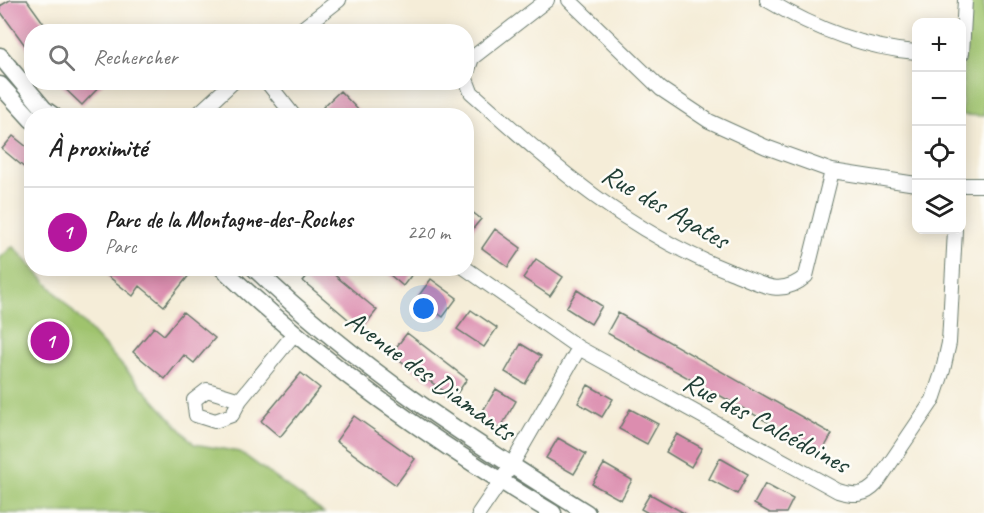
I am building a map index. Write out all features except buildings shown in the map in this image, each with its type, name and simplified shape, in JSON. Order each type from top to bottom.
[{"type":"street","points":[[308,24],[339,0]]},
{"type":"street","name":"Rue des Agates","points":[[474,56],[547,0]]},
{"type":"street","points":[[569,0],[662,89],[708,121],[766,147],[832,171],[912,182]]},
{"type":"street","points":[[767,0],[794,16],[848,38],[912,51]]},
{"type":"street","points":[[964,18],[965,0]]},
{"type":"street","points":[[0,56],[24,85]]},
{"type":"street","points":[[0,85],[24,111]]},
{"type":"street","points":[[28,90],[43,108]]},
{"type":"street","points":[[205,108],[224,90]]},
{"type":"street","points":[[273,90],[288,108]]},
{"type":"street","name":"Rue des Agates","points":[[470,90],[566,176],[615,213],[692,257],[771,288],[785,289],[796,285],[806,276],[832,171]]},
{"type":"street","points":[[966,185],[984,185]]},
{"type":"street","name":"Rue des Calcédoines","points":[[474,274],[579,348],[838,491],[860,495],[869,492],[876,484],[933,400],[949,343],[955,234]]},
{"type":"street","name":"Avenue des Diamants","points":[[231,276],[294,334],[365,391],[501,482],[553,513]]},
{"type":"street","name":"Avenue des Diamants","points":[[263,276],[327,335],[376,374],[430,413],[587,513]]},
{"type":"street","points":[[240,400],[294,334]]},
{"type":"street","points":[[479,513],[511,466],[579,348]]},
{"type":"green space","points":[[965,0],[984,0],[984,116],[966,115]]},
{"type":"green space","points":[[13,246],[24,258],[24,276],[40,276],[194,444],[240,452],[324,513],[0,513],[0,258]]},
{"type":"place","name":"Parc de la Montagne-des-Roches","points":[[50,341]]}]
